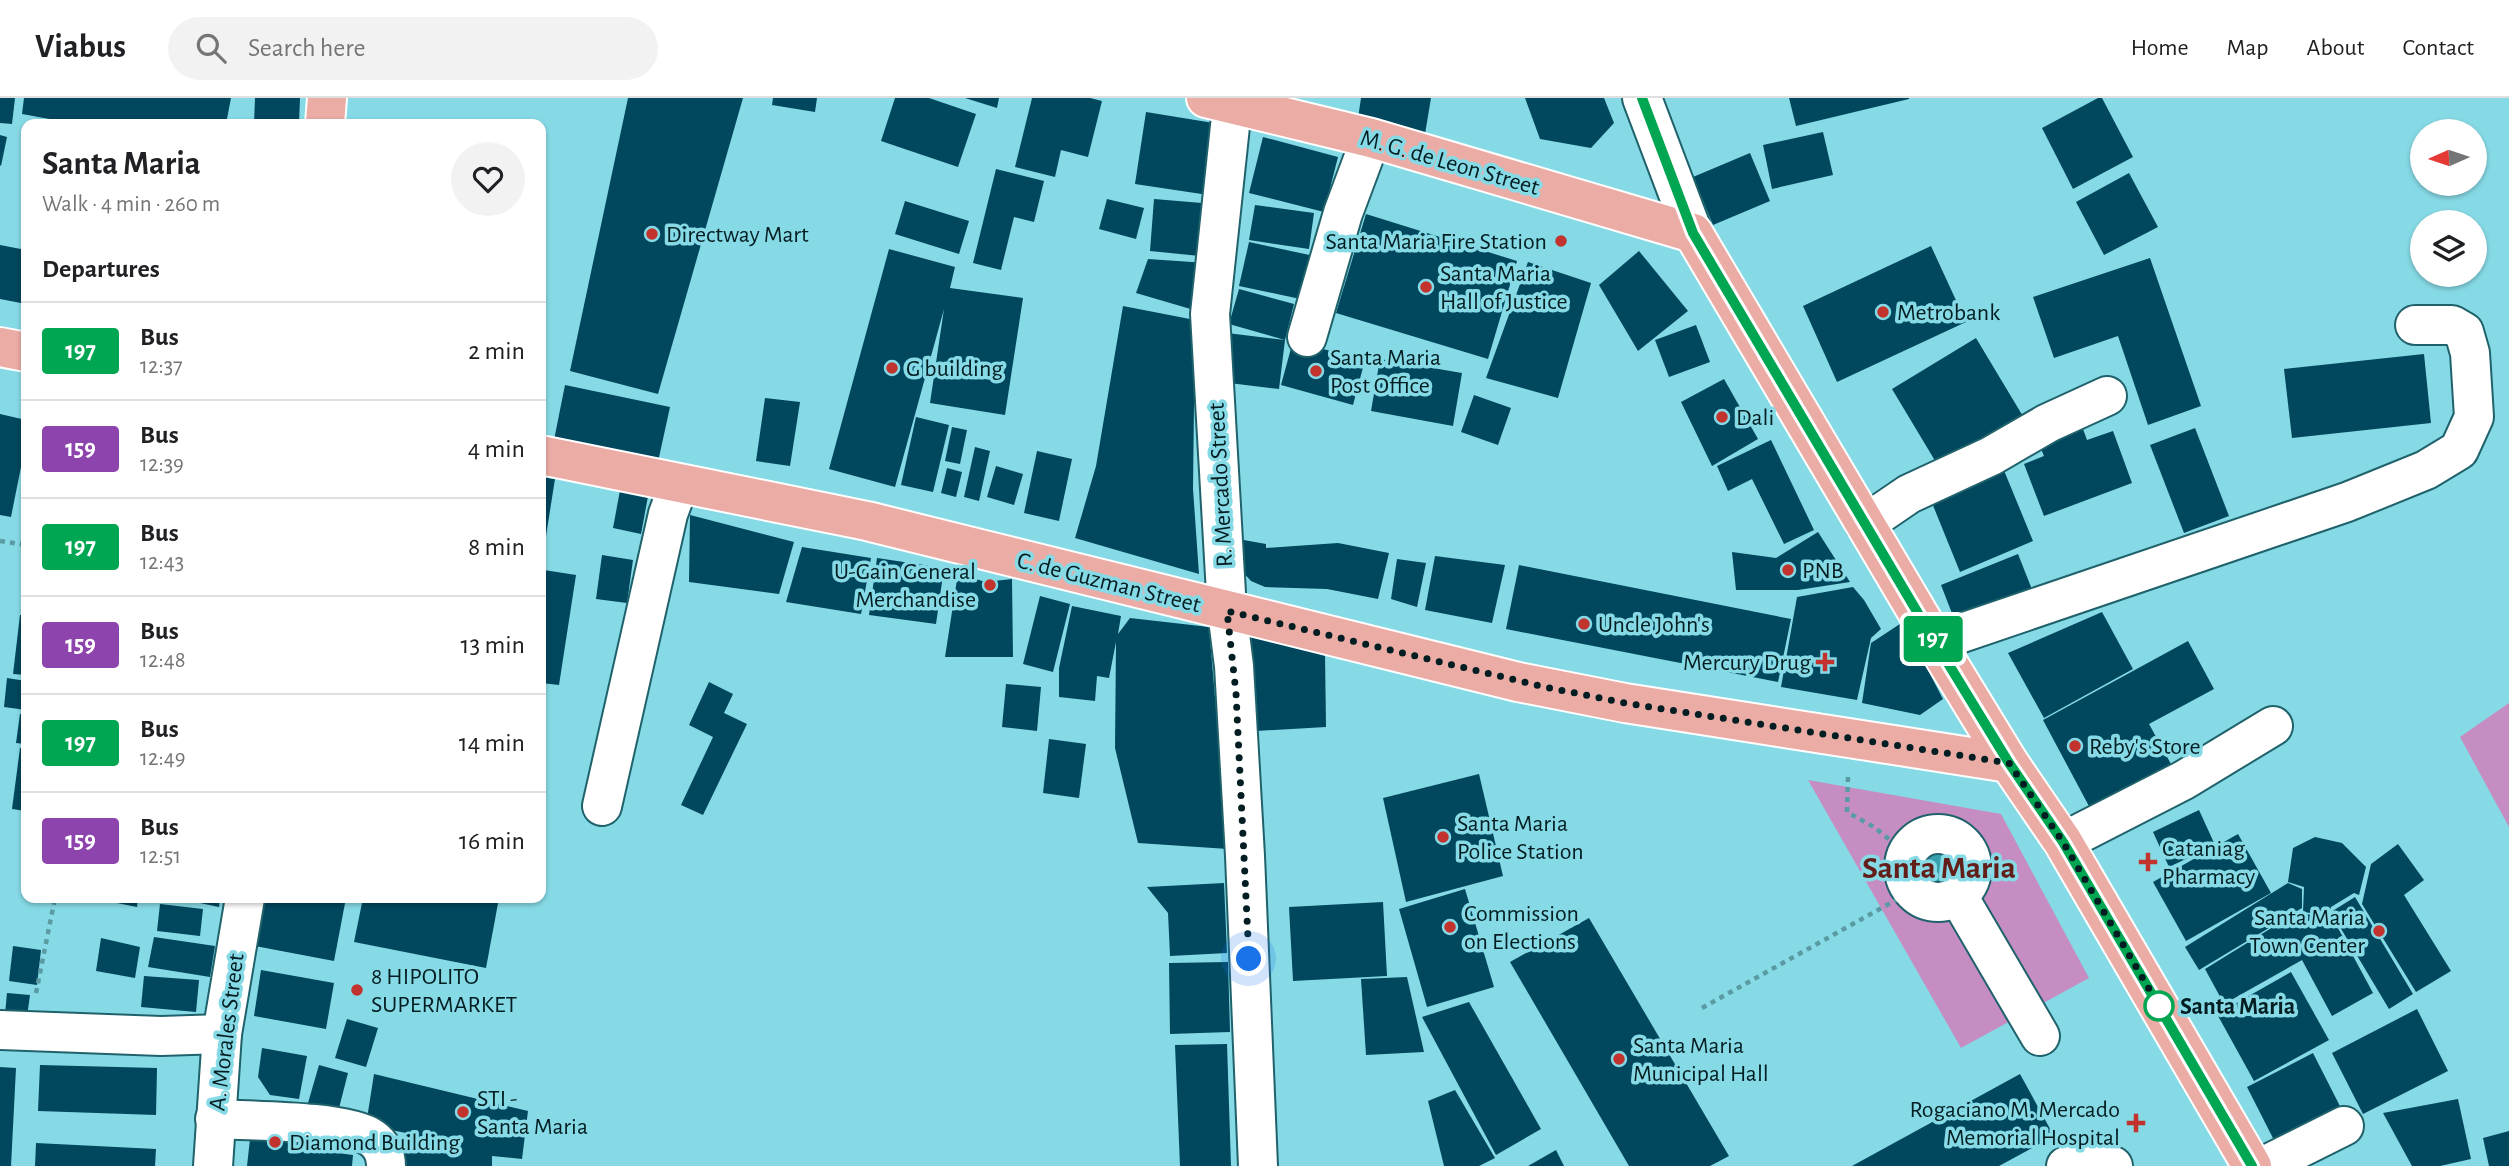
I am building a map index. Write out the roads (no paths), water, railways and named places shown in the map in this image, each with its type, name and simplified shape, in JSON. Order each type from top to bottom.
[{"type":"main road","points":[[325,119],[327,98]]},
{"type":"main road","name":"M. G. de Leon Street","points":[[1223,101],[1371,138],[1693,233]]},
{"type":"main road","points":[[1693,233],[1935,642],[2009,763],[2063,842],[2252,1166]]},
{"type":"main road","points":[[0,347],[21,351]]},
{"type":"main road","name":"C. de Guzman Street","points":[[546,456],[867,521],[1518,682],[1625,703],[2009,763]]},
{"type":"street","points":[[1642,98],[1693,233]]},
{"type":"street","name":"R. Mercado Street","points":[[1223,101],[1210,314],[1227,611],[1234,666],[1244,842],[1258,1166]]},
{"type":"street","points":[[1307,337],[1343,213],[1371,138]]},
{"type":"street","points":[[1935,642],[2347,502],[2426,470],[2459,450],[2474,417],[2470,353],[2464,332],[2452,325],[2415,326]]},
{"type":"street","points":[[1865,524],[1909,494],[1991,456],[2048,423],[2107,396]]},
{"type":"street","points":[[602,806],[668,514],[679,484]]},
{"type":"street","points":[[2063,842],[2184,780],[2273,726]]},
{"type":"street","points":[[1928,834],[1942,834],[1956,839],[1966,848],[1972,860],[1972,874],[1958,897],[1934,903],[1921,899],[1912,891],[1905,880],[1903,867],[1906,853],[1915,842],[1928,834]]},
{"type":"street","points":[[1958,897],[2040,1036]]},
{"type":"street","name":"A. Morales Street","points":[[213,1166],[222,1034],[243,903]]},
{"type":"street","points":[[14,1030],[161,1036],[222,1034]]},
{"type":"street","points":[[215,1119],[346,1127],[373,1139],[386,1155],[386,1166]]},
{"type":"street","points":[[2264,1166],[2344,1126]]},
{"type":"street","points":[[2066,1166],[2074,1161],[2093,1158],[2113,1166]]},
{"type":"water","points":[[1940,846],[1956,853],[1963,869],[1956,885],[1940,892],[1924,885],[1917,869],[1924,853]]},
{"type":"place","name":"Directway Mart","points":[[652,234]]},
{"type":"place","name":"Santa Maria Fire Station","points":[[1561,241]]},
{"type":"place","name":"Santa Maria Hall of Justice","points":[[1426,287]]},
{"type":"place","name":"Metrobank","points":[[1883,312]]},
{"type":"place","name":"G building","points":[[892,368]]},
{"type":"place","name":"Santa Maria Post Office","points":[[1316,371]]},
{"type":"place","name":"Dali","points":[[1722,417]]},
{"type":"place","name":"PNB","points":[[1788,570]]},
{"type":"place","name":"U-Gain General Merchandise","points":[[990,585]]},
{"type":"place","name":"Uncle John's","points":[[1584,624]]},
{"type":"place","name":"Mercury Drug","points":[[1825,662]]},
{"type":"place","name":"Reby's Store","points":[[2075,746]]},
{"type":"place","name":"Santa Maria Police Station","points":[[1443,837]]},
{"type":"place","name":"Cataniag Pharmacy","points":[[2148,862]]},
{"type":"place","name":"Commission on Elections","points":[[1450,927]]},
{"type":"place","name":"Santa Maria Town Center","points":[[2379,931]]},
{"type":"place","name":"8 HIPOLITO SUPERMARKET","points":[[357,990]]},
{"type":"place","name":"Santa Maria","points":[[2159,1006]]},
{"type":"place","name":"Santa Maria Municipal Hall","points":[[1619,1059]]},
{"type":"place","name":"STI - Santa Maria","points":[[463,1112]]},
{"type":"place","name":"Rogaciano M. Mercado Memorial Hospital","points":[[2136,1123]]},
{"type":"place","name":"Diamond Building","points":[[275,1142]]},
{"type":"district","name":"Santa Maria","points":[[1939,867]]}]
